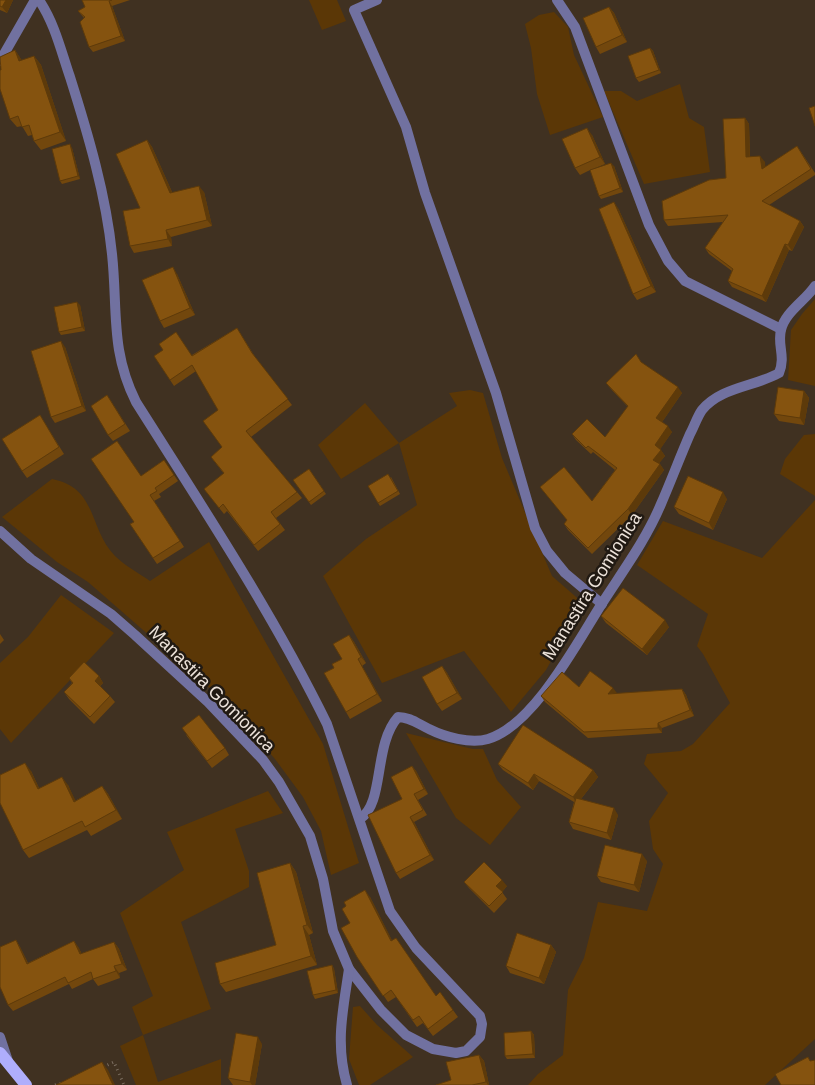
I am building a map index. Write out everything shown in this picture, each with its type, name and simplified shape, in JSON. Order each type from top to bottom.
[{"type":"main road","points":[[4,1057],[26,1085]]},
{"type":"street","points":[[0,61],[35,0]]},
{"type":"street","name":"Manastira Gomionica","points":[[0,531],[31,559],[111,614],[208,702],[263,760],[279,782],[310,836],[323,879],[333,930],[349,969],[381,1010],[406,1035],[433,1049],[456,1053],[472,1047],[480,1037],[482,1024],[475,1009],[426,960],[396,922],[387,902],[327,724],[313,696],[237,562],[136,402],[124,379],[117,348],[112,254],[88,134],[53,24],[39,0]]},
{"type":"street","points":[[376,0],[354,10],[406,127],[425,193],[496,393],[535,528],[547,551],[565,573],[602,604]]},
{"type":"street","points":[[557,0],[575,27],[649,225],[668,261],[686,281],[781,329],[787,316],[808,297],[815,286]]},
{"type":"street","name":"Manastira Gomionica","points":[[360,819],[368,814],[373,802],[386,737],[398,718],[408,718],[430,730],[475,741],[498,735],[526,713],[545,690],[632,558],[661,505],[674,469],[701,412],[721,394],[779,373],[783,360],[781,329]]},
{"type":"street","points":[[347,1085],[342,1067],[339,1032],[349,969]]},
{"type":"street","points":[[0,1037],[4,1057]]},
{"type":"path","points":[[97,1069],[114,1062],[124,1085]]},
{"type":"path","points":[[55,1085],[64,1082]]},
{"type":"shaded area","points":[[309,0],[337,0],[346,21],[322,30]]},
{"type":"shaded area","points":[[554,12],[568,27],[574,55],[603,117],[550,135],[537,94],[531,48],[525,24],[539,15]]},
{"type":"shaded area","points":[[680,84],[689,118],[704,127],[710,172],[644,184],[604,91],[621,91],[637,101]]},
{"type":"shaded area","points":[[815,299],[815,386],[788,380],[791,330]]},
{"type":"shaded area","points":[[470,390],[483,393],[502,458],[552,576],[583,603],[546,670],[511,712],[464,651],[382,683],[323,576],[366,539],[417,505],[399,443],[457,406],[449,393]]},
{"type":"shaded area","points":[[365,403],[399,443],[341,479],[318,445]]},
{"type":"shaded area","points":[[815,434],[815,496],[780,474],[785,459],[804,435]]},
{"type":"shaded area","points":[[52,479],[67,484],[77,491],[91,510],[106,545],[115,556],[150,581],[209,542],[323,744],[359,863],[331,875],[321,831],[303,797],[275,759],[221,698],[88,582],[57,562],[2,517]]},
{"type":"shaded area","points":[[815,500],[815,1039],[765,1085],[528,1085],[538,1074],[563,1055],[568,990],[584,958],[598,902],[647,911],[663,864],[653,849],[649,821],[668,793],[644,764],[647,754],[681,751],[693,744],[730,703],[697,646],[708,614],[637,565],[663,521],[762,558]]},
{"type":"shaded area","points":[[61,595],[114,633],[11,743],[0,729],[0,663],[28,637]]},
{"type":"shaded area","points":[[406,733],[473,749],[483,749],[497,780],[521,807],[490,845],[456,818]]},
{"type":"shaded area","points":[[268,791],[283,813],[235,829],[249,871],[249,887],[181,922],[211,1009],[143,1035],[132,1007],[153,996],[120,913],[184,870],[167,832]]},
{"type":"shaded area","points":[[360,1006],[377,1025],[413,1057],[370,1085],[359,1085],[349,1059],[353,1007]]},
{"type":"shaded area","points":[[143,1035],[158,1082],[221,1059],[221,1085],[136,1085],[120,1046]]},
{"type":"building","points":[[0,0],[6,0],[2,7],[0,6]]},
{"type":"building","points":[[82,0],[112,0],[109,1],[121,36],[89,47],[80,22],[85,17],[78,11],[85,7]]},
{"type":"building","points":[[609,7],[622,35],[596,47],[583,18]]},
{"type":"building","points":[[650,48],[659,70],[636,78],[628,56]]},
{"type":"building","points":[[15,50],[19,61],[34,56],[60,132],[34,141],[29,125],[22,127],[18,116],[10,119],[0,89],[0,57]]},
{"type":"building","points":[[815,106],[815,126],[809,108]]},
{"type":"building","points":[[745,118],[746,157],[760,156],[762,169],[797,146],[811,169],[762,201],[800,221],[788,245],[785,244],[762,296],[728,281],[733,269],[705,248],[728,215],[664,220],[662,201],[709,180],[726,178],[723,119]]},
{"type":"building","points":[[587,128],[600,157],[575,168],[562,139]]},
{"type":"building","points":[[147,140],[170,193],[199,186],[207,220],[166,230],[168,239],[130,246],[123,211],[140,208],[116,154]]},
{"type":"building","points":[[70,144],[78,176],[60,181],[52,149]]},
{"type":"building","points":[[611,163],[620,188],[599,196],[590,170]]},
{"type":"building","points":[[614,202],[651,286],[633,294],[599,209]]},
{"type":"building","points":[[173,267],[190,308],[160,321],[142,280]]},
{"type":"building","points":[[77,302],[82,327],[59,332],[54,307]]},
{"type":"building","points":[[237,328],[252,353],[288,399],[246,431],[297,492],[271,512],[280,524],[254,545],[223,504],[219,508],[204,489],[224,473],[211,457],[222,447],[203,421],[218,410],[192,365],[170,380],[154,356],[163,350],[159,344],[176,332],[192,356]]},
{"type":"building","points":[[61,341],[82,406],[51,417],[31,351]]},
{"type":"building","points":[[636,354],[641,362],[678,387],[656,418],[668,426],[655,445],[661,450],[653,460],[660,464],[628,509],[588,548],[564,524],[567,520],[540,487],[564,467],[592,501],[617,468],[588,446],[586,448],[572,434],[587,419],[605,437],[628,406],[606,383]]},
{"type":"building","points":[[778,387],[804,391],[800,418],[774,414]]},
{"type":"building","points":[[107,395],[125,424],[108,435],[91,406]]},
{"type":"building","points":[[40,415],[59,447],[22,471],[2,439]]},
{"type":"building","points":[[117,441],[141,476],[164,460],[174,475],[155,488],[157,491],[150,495],[180,541],[153,558],[130,524],[134,522],[91,459]]},
{"type":"building","points":[[309,469],[324,491],[309,502],[293,480]]},
{"type":"building","points":[[388,474],[398,491],[378,503],[368,486]]},
{"type":"building","points":[[688,476],[723,492],[709,523],[674,507]]},
{"type":"building","points":[[623,588],[665,620],[642,649],[601,616]]},
{"type":"building","points":[[349,635],[361,657],[358,659],[377,694],[346,712],[324,673],[334,668],[332,664],[342,659],[333,644]]},
{"type":"building","points":[[84,662],[99,676],[95,681],[110,696],[90,717],[64,692],[73,683],[69,678]]},
{"type":"building","points":[[442,666],[457,693],[437,704],[422,677]]},
{"type":"building","points":[[590,671],[613,688],[608,694],[682,689],[690,710],[658,723],[658,728],[584,732],[541,696],[562,672],[579,687]]},
{"type":"building","points":[[199,715],[225,748],[207,761],[182,728]]},
{"type":"building","points":[[523,725],[593,770],[573,797],[534,774],[528,783],[498,764]]},
{"type":"building","points":[[25,763],[38,789],[62,777],[74,802],[102,786],[116,810],[85,827],[82,821],[23,850],[0,803],[0,775]]},
{"type":"building","points":[[412,766],[424,789],[414,794],[423,810],[410,817],[430,855],[396,873],[368,815],[402,799],[391,777]]},
{"type":"building","points":[[576,798],[614,808],[607,833],[569,822]]},
{"type":"building","points":[[605,845],[642,854],[634,885],[597,876]]},
{"type":"building","points":[[484,862],[502,880],[496,886],[503,892],[489,906],[464,882]]},
{"type":"building","points":[[290,863],[307,925],[303,926],[311,956],[220,984],[215,963],[276,945],[257,873]]},
{"type":"building","points":[[365,890],[391,941],[396,938],[436,996],[440,992],[453,1010],[428,1029],[419,1016],[413,1020],[391,990],[383,996],[357,957],[341,928],[350,923],[342,909],[346,906],[344,902]]},
{"type":"building","points":[[517,933],[551,945],[539,978],[506,966]]},
{"type":"building","points":[[16,940],[27,964],[74,941],[80,954],[114,942],[122,964],[114,966],[116,971],[93,979],[91,972],[68,983],[65,977],[8,1005],[0,987],[0,947]]},
{"type":"building","points":[[332,965],[336,990],[313,995],[307,971]]},
{"type":"building","points":[[531,1031],[533,1054],[505,1056],[504,1033]]},
{"type":"building","points":[[236,1033],[258,1037],[250,1082],[228,1078]]},
{"type":"building","points":[[479,1055],[486,1082],[472,1085],[436,1085],[451,1080],[446,1062]]},
{"type":"building","points":[[808,1057],[810,1061],[815,1060],[815,1085],[781,1085],[775,1074]]},
{"type":"building","points":[[102,1062],[113,1085],[56,1085]]}]
